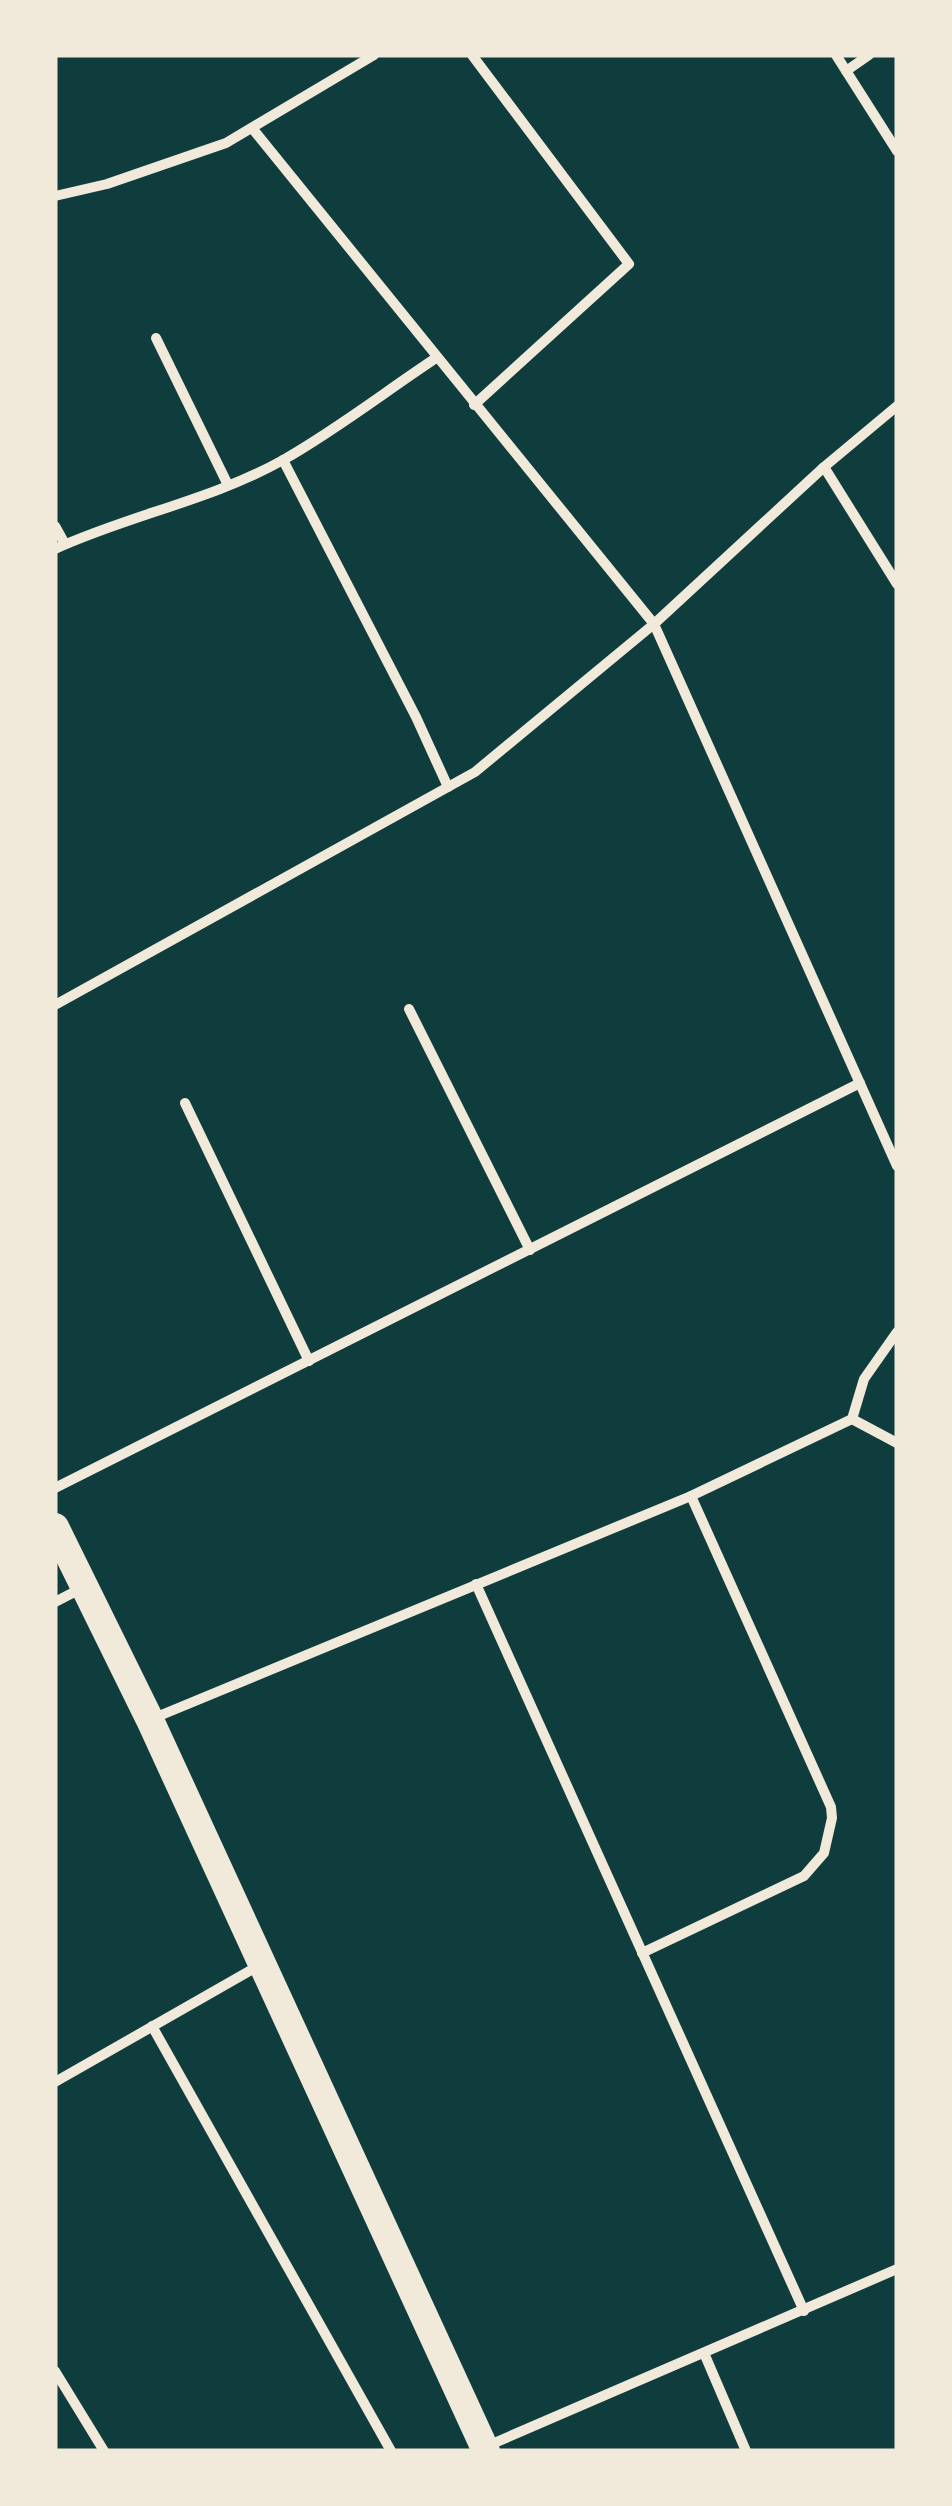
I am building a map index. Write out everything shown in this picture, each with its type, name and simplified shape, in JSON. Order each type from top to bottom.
[{"type":"highway","points":[[55,1528],[150,1720],[485,2449]]},
{"type":"street","points":[[55,196],[107,184],[226,143],[374,55]]},
{"type":"street","points":[[472,55],[629,264],[474,406]]},
{"type":"street","points":[[836,55],[897,152]]},
{"type":"street","points":[[846,71],[869,55]]},
{"type":"street","points":[[252,128],[654,624],[897,1166]]},
{"type":"street","points":[[156,338],[228,485]]},
{"type":"street","points":[[55,526],[60,547],[228,485],[283,460],[436,358]]},
{"type":"street","points":[[55,1005],[475,772],[654,624],[824,466],[897,406]]},
{"type":"street","points":[[283,460],[448,787]]},
{"type":"street","points":[[824,466],[897,584]]},
{"type":"street","points":[[409,1009],[530,1250]]},
{"type":"street","points":[[55,1488],[860,1083]]},
{"type":"street","points":[[185,1103],[309,1361]]},
{"type":"street","points":[[150,1720],[691,1496],[852,1419],[864,1380],[897,1332]]},
{"type":"street","points":[[852,1419],[897,1444]]},
{"type":"street","points":[[642,1952],[804,1876],[824,1852],[832,1818],[691,1496]]},
{"type":"street","points":[[476,1584],[804,2311]]},
{"type":"street","points":[[55,1602],[84,1587]]},
{"type":"street","points":[[55,2082],[261,1964]]},
{"type":"street","points":[[152,2026],[392,2451]]},
{"type":"street","points":[[485,2449],[897,2269]]},
{"type":"street","points":[[704,2354],[746,2451]]},
{"type":"street","points":[[55,2371],[104,2451]]}]
